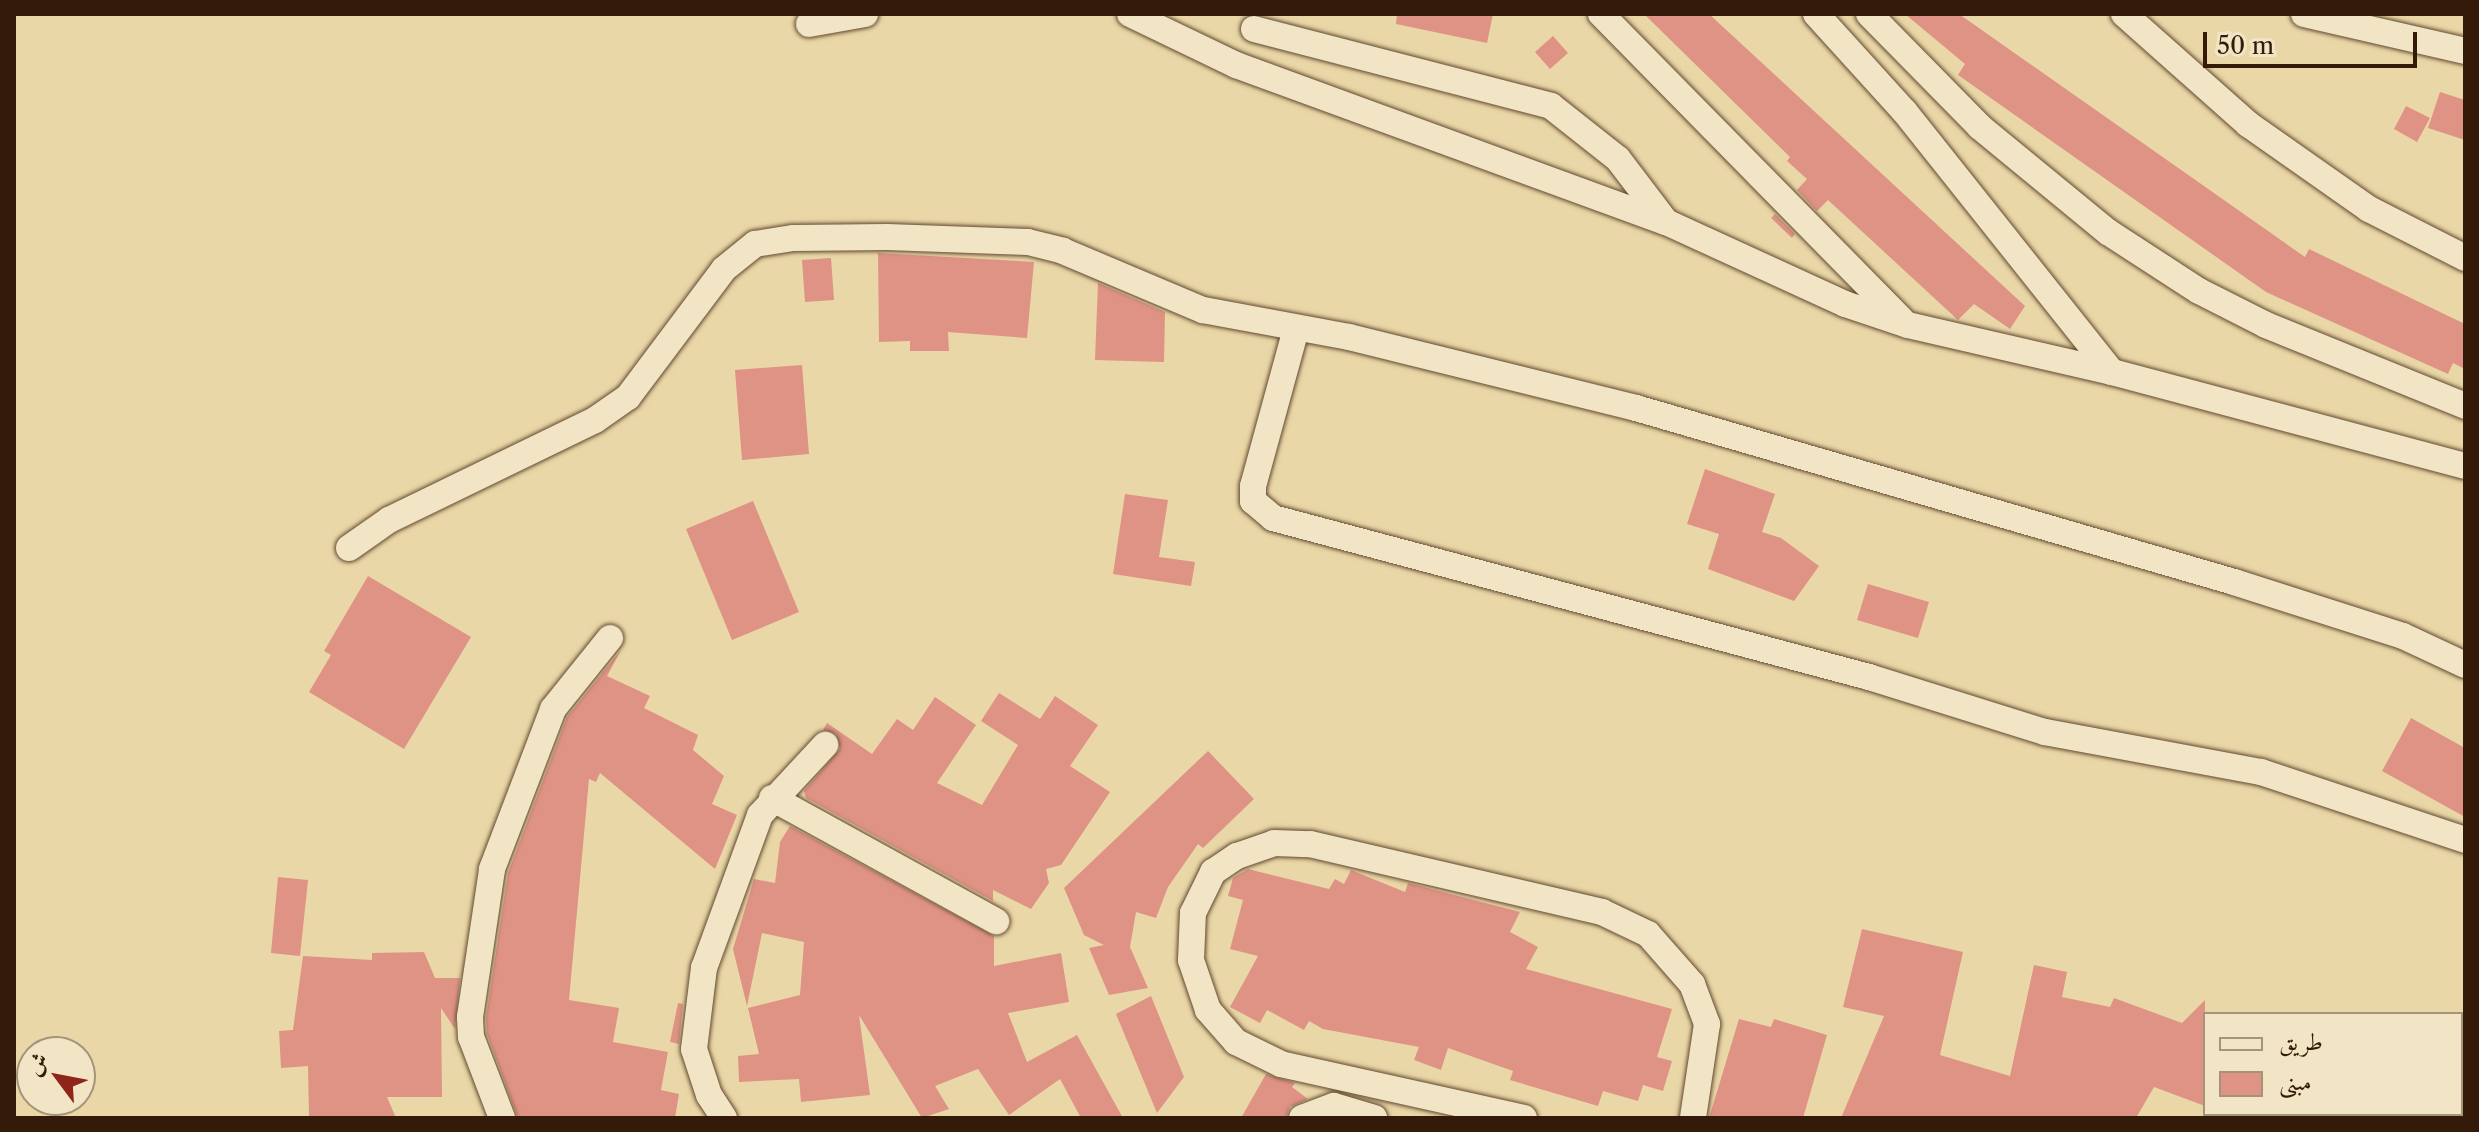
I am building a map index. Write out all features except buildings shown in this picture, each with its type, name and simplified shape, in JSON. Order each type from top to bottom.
[{"type":"street","points":[[809,24],[865,14]]},
{"type":"street","points":[[1130,14],[1236,65],[1666,222],[1845,304],[1908,325],[2112,372],[2465,466]]},
{"type":"street","points":[[1601,14],[1908,325]]},
{"type":"street","points":[[1816,14],[1905,112],[2112,372]]},
{"type":"street","points":[[1869,14],[1980,127],[2108,232],[2199,291],[2266,325],[2465,406]]},
{"type":"street","points":[[2124,14],[2248,124],[2369,209],[2465,258]]},
{"type":"street","points":[[2304,14],[2465,51]]},
{"type":"street","points":[[1254,29],[1551,106],[1618,159],[1666,222]]},
{"type":"street","points":[[349,548],[389,520],[595,420],[628,397],[724,269],[755,244],[794,238],[887,237],[1028,242],[1063,251],[1203,310],[1349,337],[1636,408],[2234,582],[2403,636],[2465,665]]},
{"type":"street","points":[[1296,329],[1253,486],[1253,501],[1273,518],[1869,677],[2045,732],[2261,772],[2465,840]]},
{"type":"street","points":[[502,1118],[471,1037],[470,1017],[492,869],[553,709],[610,638]]},
{"type":"street","points":[[724,1118],[700,1074],[695,1017],[704,968],[747,842],[772,798],[825,745]]},
{"type":"street","points":[[772,798],[996,921]]},
{"type":"street","points":[[1524,1118],[1281,1064],[1236,1042],[1208,1010],[1191,960],[1193,913],[1213,872],[1237,856],[1274,843],[1310,844],[1602,912],[1648,934],[1692,984],[1707,1024],[1693,1118]]},
{"type":"street","points":[[1302,1118],[1334,1106],[1374,1118]]}]
